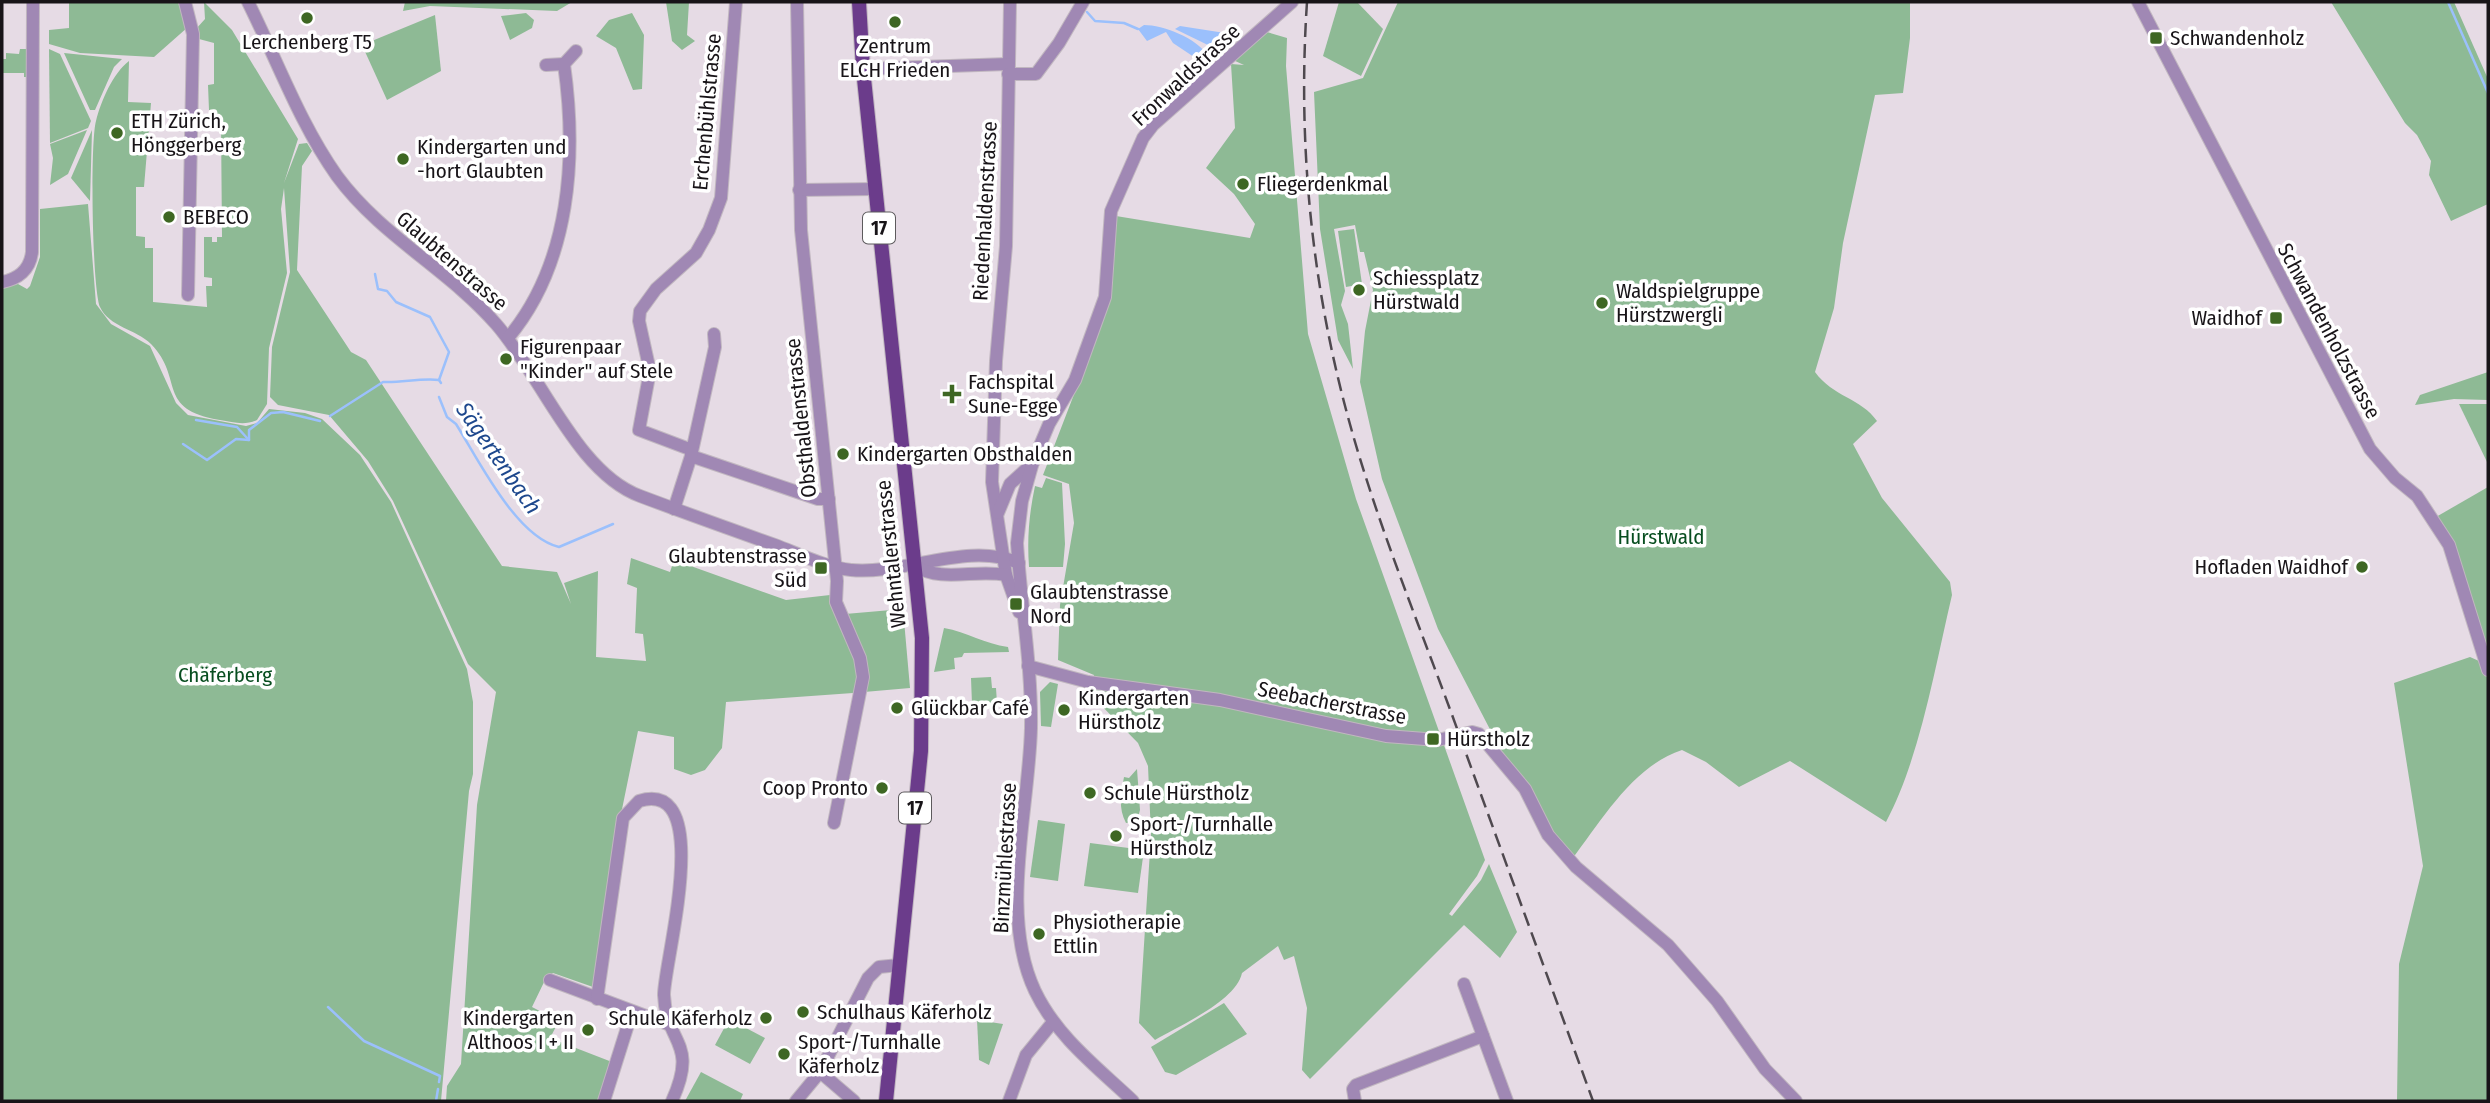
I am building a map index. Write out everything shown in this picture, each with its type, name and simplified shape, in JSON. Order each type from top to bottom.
[{"type":"main road","name":"Wehntalerstrasse","points":[[859,2],[863,69],[922,638],[921,738],[886,1101]]},
{"type":"street","points":[[2,282],[21,275],[31,261],[32,252],[33,2]]},
{"type":"street","points":[[185,2],[193,34],[188,295]]},
{"type":"street","name":"Glaubtenstrasse","points":[[248,2],[302,116],[338,177],[373,218],[471,298],[508,338],[598,470],[633,494],[835,566],[867,570],[915,566]]},
{"type":"street","name":"Erchenbühlstrasse","points":[[692,453],[639,430],[650,371],[639,321],[645,301],[701,245],[718,208],[736,2]]},
{"type":"street","name":"Obsthaldenstrasse","points":[[797,2],[801,222],[829,499],[836,602],[860,658],[863,677],[834,823]]},
{"type":"street","name":"Riedenhaldenstrasse","points":[[1003,556],[992,463],[996,360],[1006,246],[1010,2]]},
{"type":"street","points":[[863,69],[1008,69],[1036,74],[1059,43],[1083,2]]},
{"type":"street","name":"Fronwaldstrasse","points":[[1019,563],[1019,518],[1033,463],[1049,424],[1075,380],[1100,312],[1108,276],[1111,211],[1143,138],[1153,125],[1292,2]]},
{"type":"street","name":"Schwandenholzstrasse","points":[[2138,2],[2370,449],[2395,478],[2417,496],[2449,545],[2488,670]]},
{"type":"street","points":[[546,65],[564,64],[576,51]]},
{"type":"street","points":[[508,338],[536,293],[563,218],[571,150],[564,64]]},
{"type":"street","points":[[799,190],[875,189]]},
{"type":"street","points":[[674,509],[692,453],[715,347],[714,334]]},
{"type":"street","points":[[692,453],[818,499],[829,499]]},
{"type":"street","points":[[992,463],[1022,501]]},
{"type":"street","name":"Fronwaldstrasse","points":[[998,515],[1010,484],[1033,463]]},
{"type":"street","points":[[998,515],[1004,520],[1019,518]]},
{"type":"street","points":[[1003,556],[1019,563],[1006,575],[988,572],[931,576],[915,566],[927,561],[1003,556]]},
{"type":"street","name":"Binzmühlestrasse","points":[[1003,556],[1006,575],[1022,618]]},
{"type":"street","name":"Binzmühlestrasse","points":[[1019,563],[1031,727],[1018,922],[1028,975],[1053,1022],[1070,1043],[1133,1101]]},
{"type":"street","name":"Seebacherstrasse","points":[[1028,666],[1088,682],[1220,700],[1386,736],[1438,740],[1472,732],[1479,734],[1525,789],[1548,835],[1602,891],[1668,945],[1717,1001],[1765,1069],[1796,1101]]},
{"type":"street","points":[[597,999],[623,818],[639,801],[657,800],[669,808],[674,817],[682,871],[664,994],[670,1025],[684,1055],[682,1072],[672,1101]]},
{"type":"street","points":[[796,1101],[820,1072],[868,978],[879,967],[899,965]]},
{"type":"street","points":[[550,980],[670,1025]]},
{"type":"street","points":[[1464,984],[1507,1101]]},
{"type":"street","points":[[604,1101],[632,1012]]},
{"type":"street","points":[[1009,1101],[1026,1055],[1053,1022]]},
{"type":"street","points":[[1355,1101],[1353,1089],[1356,1085],[1483,1036]]},
{"type":"street","points":[[820,1072],[854,1101]]},
{"type":"green space","points":[[69,2],[180,2],[188,27],[154,57],[80,53],[49,44],[49,30],[69,28]]},
{"type":"green space","points":[[204,2],[232,30],[298,139],[284,183],[299,144],[307,143],[312,151],[302,166],[297,270],[351,352],[366,360],[502,566],[557,572],[571,604],[564,583],[598,571],[596,657],[646,661],[643,634],[635,633],[637,588],[627,584],[631,558],[670,572],[674,560],[786,600],[830,595],[855,657],[857,670],[853,693],[726,702],[722,748],[705,770],[691,775],[674,769],[674,737],[638,731],[619,824],[593,987],[553,973],[546,978],[532,1007],[559,1021],[550,1038],[612,1062],[599,1101],[446,1101],[447,1086],[461,1064],[477,805],[496,692],[468,664],[393,501],[368,461],[329,415],[278,405],[270,397],[272,347],[290,272],[284,188],[281,209],[287,273],[269,348],[267,404],[257,420],[248,423],[220,420],[200,415],[187,408],[179,400],[161,357],[151,344],[116,324],[100,307],[94,245],[94,134],[98,113],[108,88],[129,61],[128,102],[151,103],[144,187],[136,187],[136,236],[145,237],[145,248],[153,248],[153,302],[207,307],[206,286],[212,286],[212,278],[204,277],[204,237],[212,237],[212,242],[217,242],[217,237],[222,237],[221,122],[216,121],[216,110],[209,110],[208,85],[214,84],[214,43],[199,39],[196,29],[205,19]]},
{"type":"green space","points":[[405,2],[572,2],[557,11],[430,6],[403,11]]},
{"type":"green space","points":[[666,2],[689,2],[687,35],[695,41],[682,50],[672,41]]},
{"type":"green space","points":[[1339,2],[1357,2],[1383,29],[1361,76],[1323,56]]},
{"type":"green space","name":"Hürstwald","points":[[1398,2],[1910,2],[1910,38],[1903,93],[1875,95],[1843,243],[1834,308],[1815,372],[1830,387],[1863,407],[1877,421],[1853,444],[1882,498],[1950,582],[1952,595],[1925,712],[1908,770],[1886,822],[1790,761],[1739,787],[1706,762],[1682,750],[1648,768],[1634,781],[1572,859],[1494,745],[1496,741],[1438,629],[1382,479],[1360,382],[1365,331],[1373,290],[1364,252],[1360,252],[1355,225],[1334,229],[1345,291],[1341,305],[1348,324],[1353,369],[1338,340],[1320,229],[1314,92],[1363,78]]},
{"type":"green space","points":[[2331,2],[2454,2],[2488,79],[2488,204],[2451,221],[2429,175],[2431,161],[2417,135],[2405,123]]},
{"type":"green space","points":[[526,13],[534,20],[532,28],[510,40],[501,16]]},
{"type":"green space","points":[[632,13],[644,35],[642,89],[633,90],[616,48],[596,36],[609,20]]},
{"type":"green space","points":[[435,15],[441,71],[387,100],[362,45]]},
{"type":"green space","points":[[1267,32],[1287,38],[1286,66],[1308,334],[1356,499],[1485,860],[1477,876],[1449,914],[1452,916],[1481,880],[1489,864],[1517,932],[1500,958],[1464,925],[1310,1079],[1302,1070],[1307,1008],[1294,956],[1284,960],[1278,946],[1242,973],[1238,983],[1218,1003],[1155,1040],[1139,1023],[1151,835],[1148,766],[1138,743],[1094,698],[1091,690],[1094,675],[1058,660],[1060,605],[1074,523],[1069,484],[1043,475],[1108,306],[1116,216],[1250,238],[1255,224],[1234,194],[1206,168],[1235,128],[1231,64],[1244,65],[1233,60]]},
{"type":"green space","points":[[20,49],[29,49],[29,77],[24,77],[24,73],[2,73],[2,59],[6,59],[6,53],[19,54]]},
{"type":"green space","points":[[49,49],[60,54],[91,121],[88,128],[50,143]]},
{"type":"green space","points":[[64,53],[122,59],[114,67],[95,110],[90,110]]},
{"type":"green space","points":[[87,130],[68,174],[50,185],[53,158],[50,144]]},
{"type":"green space","points":[[92,130],[90,201],[71,178]]},
{"type":"green space","name":"Chäferberg","points":[[88,204],[96,304],[111,324],[150,346],[176,403],[188,415],[246,426],[257,423],[269,409],[305,413],[322,419],[360,455],[391,502],[467,669],[473,702],[473,774],[469,791],[441,1101],[2,1101],[2,287],[18,284],[27,289],[30,286],[40,257],[40,209]]},
{"type":"green space","points":[[1354,229],[1362,284],[1346,287],[1338,231]]},
{"type":"green space","points":[[2488,372],[2488,400],[2454,399],[2415,405],[2420,395]]},
{"type":"green space","points":[[2459,404],[2488,404],[2488,464]]},
{"type":"green space","points":[[1046,478],[1062,483],[1065,544],[1063,567],[1029,567],[1028,536],[1033,496],[1035,486],[1042,488]]},
{"type":"green space","points":[[2488,487],[2488,651],[2436,517]]},
{"type":"green space","points":[[903,609],[910,688],[864,692],[845,614]]},
{"type":"green space","points":[[944,628],[1008,647],[1009,652],[964,653],[962,657],[954,658],[955,669],[934,672]]},
{"type":"green space","points":[[2470,657],[2488,665],[2488,1101],[2397,1101],[2399,964],[2423,866],[2394,683]]},
{"type":"green space","points":[[991,677],[992,688],[996,688],[997,703],[972,704],[971,678]]},
{"type":"green space","points":[[1050,682],[1058,684],[1051,727],[1041,726],[1040,692]]},
{"type":"green space","points":[[1137,769],[1140,810],[1137,821],[1126,823],[1121,806],[1124,777],[1129,778]]},
{"type":"green space","points":[[1038,820],[1065,824],[1058,881],[1030,877]]},
{"type":"green space","points":[[1090,843],[1144,850],[1138,893],[1084,886]]},
{"type":"green space","points":[[1224,1003],[1247,1034],[1176,1075],[1165,1072],[1151,1047]]},
{"type":"green space","points":[[729,1019],[765,1038],[750,1064],[715,1045]]},
{"type":"green space","points":[[977,1020],[1003,1024],[989,1065],[979,1060]]},
{"type":"green space","points":[[701,1072],[743,1094],[740,1101],[685,1101]]},
{"type":"water","points":[[1144,25],[1179,34],[1196,43],[1207,55],[1200,61],[1173,43],[1166,32],[1147,41],[1138,29]]},
{"type":"water","points":[[1180,26],[1225,33],[1231,36],[1232,41],[1222,49],[1212,47],[1175,29]]},
{"type":"waterway","points":[[473,2],[480,2]]},
{"type":"waterway","points":[[2448,2],[2488,93]]},
{"type":"waterway","points":[[1087,12],[1095,21],[1124,23],[1138,29]]},
{"type":"waterway","points":[[375,274],[378,289],[387,291],[396,302],[430,317],[449,352],[439,380]]},
{"type":"waterway","name":"Sägertenbach","points":[[330,416],[383,382],[439,380],[441,383]]},
{"type":"waterway","name":"Sägertenbach","points":[[439,397],[447,417],[456,424],[513,513],[543,540],[559,547],[613,524]]},
{"type":"waterway","name":"Sägertenbach","points":[[249,440],[249,430],[271,413],[283,412],[320,421]]},
{"type":"waterway","points":[[196,420],[237,427],[247,438]]},
{"type":"waterway","name":"Sägertenbach","points":[[183,444],[207,460],[236,439],[249,440]]},
{"type":"waterway","points":[[328,1007],[364,1041],[440,1076],[439,1082]]},
{"type":"waterway","points":[[436,1101],[438,1089]]},
{"type":"railway","points":[[1307,2],[1304,103],[1309,203],[1323,303],[1344,402],[1393,558],[1593,1101]]},
{"type":"place","name":"Lerchenberg T5","points":[[307,18]]},
{"type":"place","name":"Zentrum ELCH Frieden","points":[[895,22]]},
{"type":"place","name":"Schwandenholz","points":[[2156,38]]},
{"type":"place","name":"ETH Zürich, Hönggerberg","points":[[117,133]]},
{"type":"place","name":"Kindergarten und -hort Glaubten","points":[[403,159]]},
{"type":"place","name":"Fliegerdenkmal","points":[[1243,184]]},
{"type":"place","name":"BEBECO","points":[[169,217]]},
{"type":"place","name":"Schiessplatz Hürstwald","points":[[1359,290]]},
{"type":"place","name":"Waldspielgruppe Hürstzwergli","points":[[1602,303]]},
{"type":"place","name":"Waidhof","points":[[2276,318]]},
{"type":"place","name":"Figurenpaar \"Kinder\" auf Stele","points":[[506,359]]},
{"type":"place","name":"Fachspital Sune-Egge","points":[[952,394]]},
{"type":"place","name":"Kindergarten Obsthalden","points":[[843,454]]},
{"type":"place","name":"Hofladen Waidhof","points":[[2362,567]]},
{"type":"place","name":"Glaubtenstrasse Süd","points":[[821,568]]},
{"type":"place","name":"Glaubtenstrasse Nord","points":[[1016,604]]},
{"type":"place","name":"Glückbar Café","points":[[897,708]]},
{"type":"place","name":"Kindergarten Hürstholz","points":[[1064,710]]},
{"type":"place","name":"Hürstholz","points":[[1433,739]]},
{"type":"place","name":"Coop Pronto","points":[[882,788]]},
{"type":"place","name":"Schule Hürstholz","points":[[1090,793]]},
{"type":"place","name":"Sport-/Turnhalle Hürstholz","points":[[1116,836]]},
{"type":"place","name":"Physiotherapie Ettlin","points":[[1039,934]]},
{"type":"place","name":"Schulhaus Käferholz","points":[[803,1012]]},
{"type":"place","name":"Schule Käferholz","points":[[766,1018]]},
{"type":"place","name":"Kindergarten Althoos I + II","points":[[588,1030]]},
{"type":"place","name":"Sport-/Turnhalle Käferholz","points":[[784,1054]]}]
